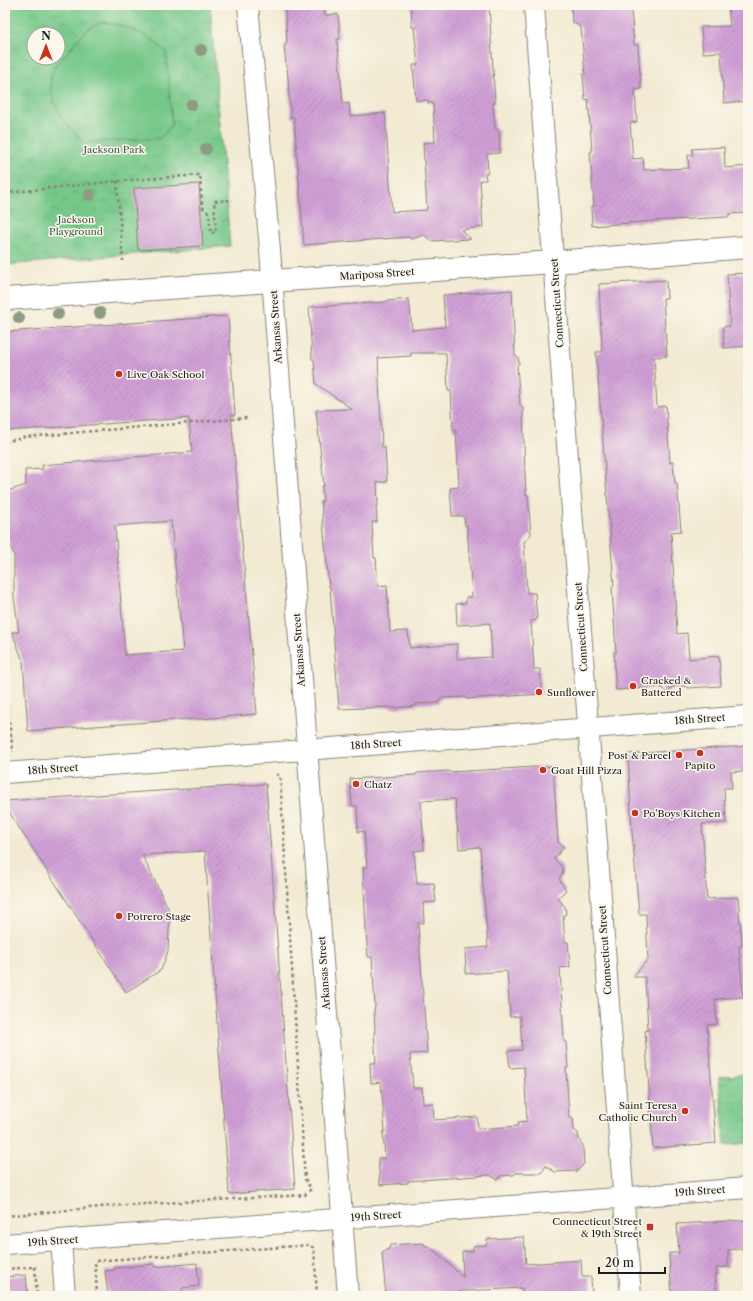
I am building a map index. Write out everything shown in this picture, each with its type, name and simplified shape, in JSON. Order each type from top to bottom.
[{"type":"street","name":"Arkansas Street","points":[[248,5],[272,281],[348,1296]]},
{"type":"street","name":"Connecticut Street","points":[[534,5],[631,1296]]},
{"type":"street","name":"Mariposa Street","points":[[5,299],[554,262],[748,247]]},
{"type":"street","name":"18th Street","points":[[5,773],[748,716]]},
{"type":"street","name":"19th Street","points":[[5,1244],[748,1188]]},
{"type":"street","points":[[61,1240],[65,1296]]},
{"type":"path","points":[[5,193],[117,181],[200,175],[202,207],[209,213],[211,233],[216,232],[214,201],[233,200]]},
{"type":"path","points":[[117,181],[123,261]]},
{"type":"path","points":[[5,442],[25,437],[247,418]]},
{"type":"path","points":[[5,686],[13,752]]},
{"type":"path","points":[[5,1216],[110,1206],[305,1195],[311,1189],[305,1178],[280,776],[275,773]]},
{"type":"path","points":[[97,1296],[95,1262],[309,1245],[314,1248],[317,1296]]},
{"type":"path","points":[[5,1269],[35,1267],[37,1296]]},
{"type":"green space","name":"Jackson Park","points":[[5,5],[210,5],[230,246],[5,265]]},
{"type":"green space","points":[[102,22],[133,30],[151,39],[166,51],[172,124],[161,138],[84,143],[72,131],[58,110],[54,102],[51,86],[51,76],[54,68],[55,66],[66,66],[66,53],[84,33],[92,26]]},
{"type":"green space","points":[[748,1074],[748,1098],[746,1098],[748,1143],[725,1145],[719,1077]]},
{"type":"building","points":[[285,5],[324,5],[325,15],[338,14],[340,39],[337,39],[343,104],[349,103],[350,116],[385,113],[392,212],[427,210],[423,143],[435,142],[433,103],[428,103],[428,100],[416,101],[413,65],[418,65],[414,27],[412,27],[411,5],[489,5],[495,103],[493,103],[495,128],[499,131],[500,153],[487,154],[488,173],[485,173],[486,180],[480,180],[483,227],[461,230],[471,239],[432,241],[424,235],[411,239],[409,237],[304,245],[294,117],[291,118],[284,46],[287,43]]},
{"type":"building","points":[[571,5],[620,5],[620,8],[631,8],[634,45],[638,45],[641,89],[635,90],[637,122],[630,123],[633,159],[643,158],[644,170],[689,168],[688,155],[693,155],[692,149],[724,147],[725,168],[748,166],[748,213],[729,214],[729,217],[592,226],[591,207],[594,206],[588,99],[585,100],[583,74],[585,74],[581,27],[572,22]]},
{"type":"building","points":[[728,5],[748,5],[748,101],[724,103],[721,52],[703,53],[701,27],[730,26]]},
{"type":"building","points":[[199,184],[203,246],[138,250],[134,188]]},
{"type":"building","points":[[748,273],[748,346],[724,348],[723,327],[730,326],[727,274]]},
{"type":"building","points":[[666,280],[667,298],[663,298],[667,356],[654,357],[657,407],[666,406],[670,463],[673,462],[675,483],[677,483],[681,531],[671,532],[677,634],[687,633],[689,659],[719,656],[721,686],[688,688],[685,686],[672,687],[667,693],[661,687],[616,690],[614,653],[616,653],[612,586],[614,586],[596,352],[602,352],[599,284]]},
{"type":"building","points":[[512,290],[515,355],[518,357],[519,363],[517,366],[520,405],[523,409],[526,495],[528,495],[531,534],[524,542],[527,593],[535,593],[537,620],[531,621],[534,669],[540,669],[542,694],[466,699],[466,697],[441,698],[438,703],[416,704],[417,706],[339,709],[330,587],[321,501],[323,501],[322,486],[324,486],[316,410],[352,409],[316,384],[314,360],[312,359],[309,307],[409,299],[412,330],[445,327],[443,295]],"holes":[[[411,353],[446,353],[448,391],[451,391],[453,430],[456,430],[459,487],[450,488],[452,516],[464,516],[465,526],[467,525],[472,597],[466,597],[466,603],[456,604],[457,625],[490,623],[492,657],[457,659],[457,644],[410,648],[408,631],[390,632],[387,585],[378,586],[376,558],[374,558],[372,522],[377,522],[377,482],[387,482],[385,447],[382,447],[378,358],[411,356]]]},
{"type":"building","points":[[228,316],[235,415],[231,415],[257,714],[28,731],[23,661],[12,632],[19,632],[14,597],[14,555],[5,530],[5,492],[26,485],[25,470],[43,469],[42,465],[192,452],[189,418],[5,431],[5,332]],"holes":[[[171,521],[183,651],[125,655],[115,526]]]},
{"type":"building","points":[[748,746],[748,771],[731,772],[732,788],[724,788],[726,823],[702,824],[707,899],[738,897],[742,946],[739,946],[743,997],[715,999],[717,1024],[707,1025],[716,1143],[653,1148],[645,1031],[648,1030],[645,977],[633,977],[648,960],[646,914],[639,914],[632,832],[628,754]]},
{"type":"building","points":[[553,766],[558,842],[564,847],[554,859],[562,867],[563,873],[559,879],[566,890],[558,898],[565,907],[566,914],[563,916],[565,942],[568,942],[570,967],[560,968],[564,1042],[566,1042],[568,1068],[566,1068],[569,1118],[573,1118],[574,1130],[578,1133],[579,1139],[583,1146],[584,1164],[577,1171],[555,1172],[546,1166],[541,1173],[516,1173],[514,1175],[500,1176],[498,1180],[490,1175],[408,1181],[408,1183],[380,1185],[378,1158],[385,1158],[383,1132],[385,1132],[381,1082],[371,1083],[370,1063],[376,1063],[374,1032],[375,1007],[372,957],[368,957],[366,932],[363,867],[367,867],[364,831],[358,832],[357,806],[352,806],[350,779],[416,775],[417,773]],"holes":[[[455,799],[459,849],[480,847],[488,947],[465,949],[466,974],[507,971],[510,1017],[520,1016],[522,1050],[508,1051],[510,1068],[524,1067],[527,1121],[518,1122],[518,1126],[478,1129],[477,1117],[434,1120],[433,1103],[423,1104],[422,1088],[413,1088],[410,1054],[427,1053],[418,923],[424,923],[423,903],[436,902],[434,883],[417,884],[414,851],[424,850],[421,801]]]},
{"type":"building","points":[[266,784],[295,1189],[229,1194],[205,851],[142,855],[170,912],[168,951],[161,970],[126,992],[5,806],[5,801]]},
{"type":"building","points":[[748,1220],[748,1248],[728,1250],[728,1267],[716,1268],[717,1275],[715,1275],[717,1296],[672,1296],[669,1253],[679,1253],[677,1224]]},
{"type":"building","points":[[524,1237],[526,1264],[581,1260],[582,1277],[591,1277],[592,1296],[523,1296],[522,1288],[431,1293],[432,1296],[386,1296],[382,1252],[389,1249],[390,1245],[423,1243],[426,1246],[429,1246],[463,1277],[462,1252],[473,1251],[473,1246],[487,1245],[487,1239]]},
{"type":"building","points":[[197,1263],[199,1286],[182,1288],[183,1296],[108,1296],[105,1271],[115,1270],[115,1268],[154,1264],[154,1267]]},
{"type":"building","points":[[26,1275],[28,1296],[5,1296],[5,1277]]},
{"type":"place","name":"Live Oak School","points":[[119,374]]},
{"type":"place","name":"Cracked & Battered","points":[[633,686]]},
{"type":"place","name":"Sunflower","points":[[539,692]]},
{"type":"place","name":"Papito","points":[[700,753]]},
{"type":"place","name":"Post & Parcel","points":[[679,755]]},
{"type":"place","name":"Goat Hill Pizza","points":[[543,770]]},
{"type":"place","name":"Chatz","points":[[356,784]]},
{"type":"place","name":"Po'Boys Kitchen","points":[[635,813]]},
{"type":"place","name":"Potrero Stage","points":[[119,916]]},
{"type":"place","name":"Saint Teresa Catholic Church","points":[[685,1111]]},
{"type":"place","name":"Connecticut Street & 19th Street","points":[[650,1227]]},
{"type":"park label","name":"Jackson Playground","points":[[76,224]]}]
